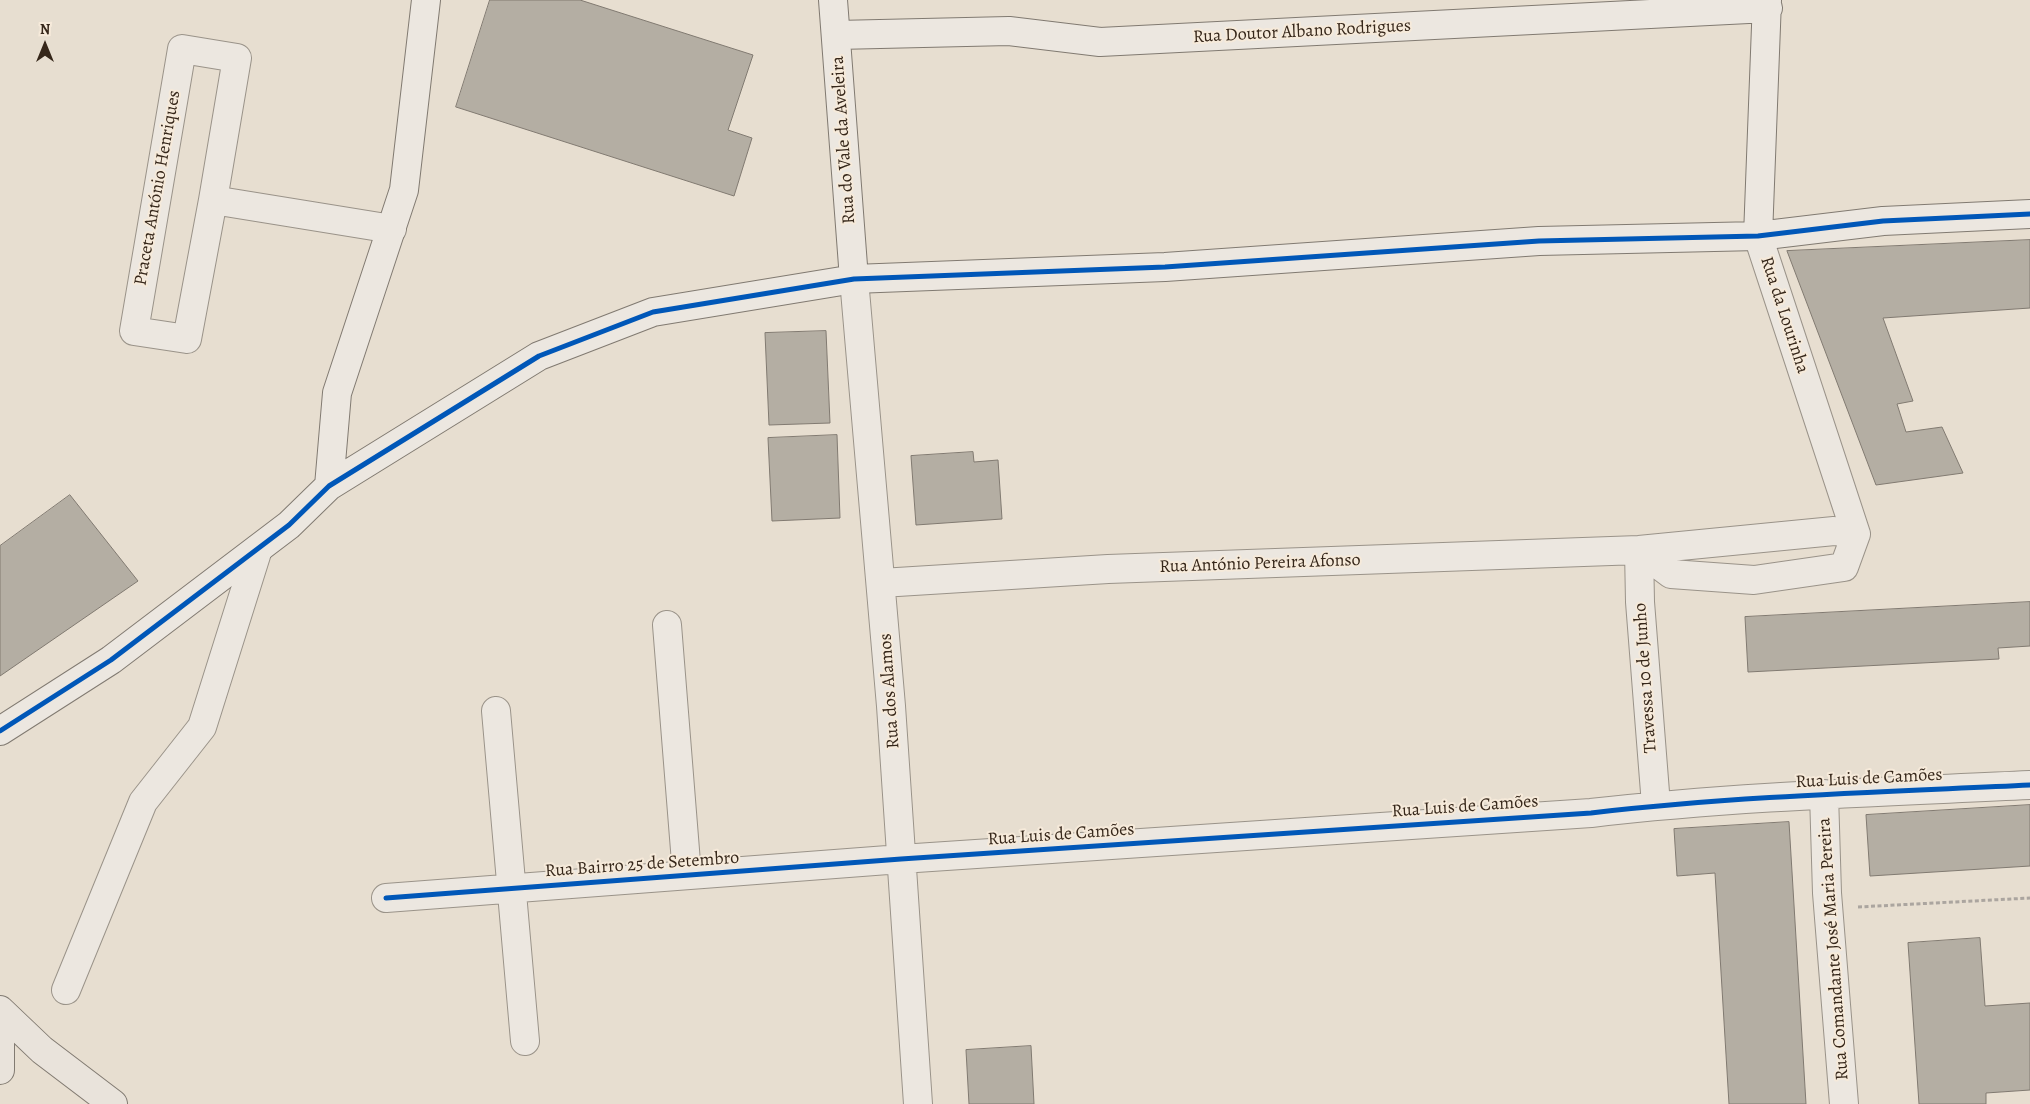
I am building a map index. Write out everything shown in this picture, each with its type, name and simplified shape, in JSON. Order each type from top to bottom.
[{"type":"main road","points":[[0,1010],[42,1050],[112,1104]]},
{"type":"main road","points":[[0,1036],[0,1070]]},
{"type":"street","points":[[329,486],[338,393],[404,190],[426,0]]},
{"type":"street","name":"Rua do Vale da Aveleira","points":[[833,0],[854,279]]},
{"type":"street","name":"Rua Doutor Albano Rodrigues","points":[[836,35],[1009,31],[1100,42],[1768,4]]},
{"type":"street","name":"Rua da Lourinha","points":[[1768,4],[1758,236],[1856,534]]},
{"type":"street","name":"Praceta António Henriques","points":[[182,49],[236,58],[213,200],[187,340],[134,331],[182,49]]},
{"type":"street","points":[[213,200],[392,230]]},
{"type":"street","points":[[0,731],[111,660],[289,525],[329,486],[539,356],[653,312],[854,279],[1165,267],[1539,241],[1758,236],[1883,221],[2030,214]]},
{"type":"street","name":"Rua dos Alamos","points":[[854,279],[892,706],[918,1104]]},
{"type":"street","name":"Rua António Pereira Afonso","points":[[881,583],[1108,569],[1639,550],[1834,531],[1856,534]]},
{"type":"street","points":[[1639,550],[1671,574],[1754,580],[1844,567],[1856,534]]},
{"type":"street","points":[[66,990],[143,802],[202,727],[258,549]]},
{"type":"street","name":"Travessa 10 de Junho","points":[[1639,550],[1640,602],[1656,805]]},
{"type":"street","points":[[666,625],[687,875]]},
{"type":"street","points":[[496,711],[525,1041]]},
{"type":"street","name":"Rua Luis de Camões","points":[[901,859],[1591,813],[1656,805],[1824,794],[2030,785]]},
{"type":"street","name":"Rua Comandante José Maria Pereira","points":[[1824,794],[1828,908],[1844,1104]]},
{"type":"street","name":"Rua Bairro 25 de Setembro","points":[[386,898],[901,859]]},
{"type":"path","points":[[1828,908],[2030,898]]},
{"type":"building","points":[[490,0],[580,0],[753,55],[728,130],[752,138],[734,196],[456,107]]},
{"type":"building","points":[[2030,240],[2030,308],[1883,318],[1913,401],[1897,404],[1906,432],[1942,427],[1963,473],[1876,485],[1787,251]]},
{"type":"building","points":[[826,331],[830,423],[769,425],[765,333]]},
{"type":"building","points":[[837,435],[840,518],[772,521],[768,438]]},
{"type":"building","points":[[973,452],[974,462],[998,460],[1002,519],[916,525],[911,456]]},
{"type":"building","points":[[70,495],[138,581],[0,676],[0,546]]},
{"type":"building","points":[[2030,602],[2030,646],[1998,648],[1999,659],[1748,672],[1745,617]]},
{"type":"building","points":[[2030,805],[2030,866],[1870,876],[1866,815]]},
{"type":"building","points":[[1789,822],[1806,1104],[1729,1104],[1715,873],[1677,876],[1674,829]]},
{"type":"building","points":[[1980,938],[1985,1006],[2030,1003],[2030,1090],[1986,1093],[1986,1104],[1919,1104],[1908,943]]},
{"type":"building","points":[[1031,1046],[1034,1104],[969,1104],[966,1050]]},
{"type":"cycle path","points":[[0,731],[111,660],[289,525],[329,486],[539,356],[653,312],[854,279],[1165,267],[1539,241],[1758,236],[1883,221],[2030,214]]},
{"type":"cycle path","points":[[386,898],[901,859],[1591,813],[1701,802],[1865,792],[2030,785]]}]
